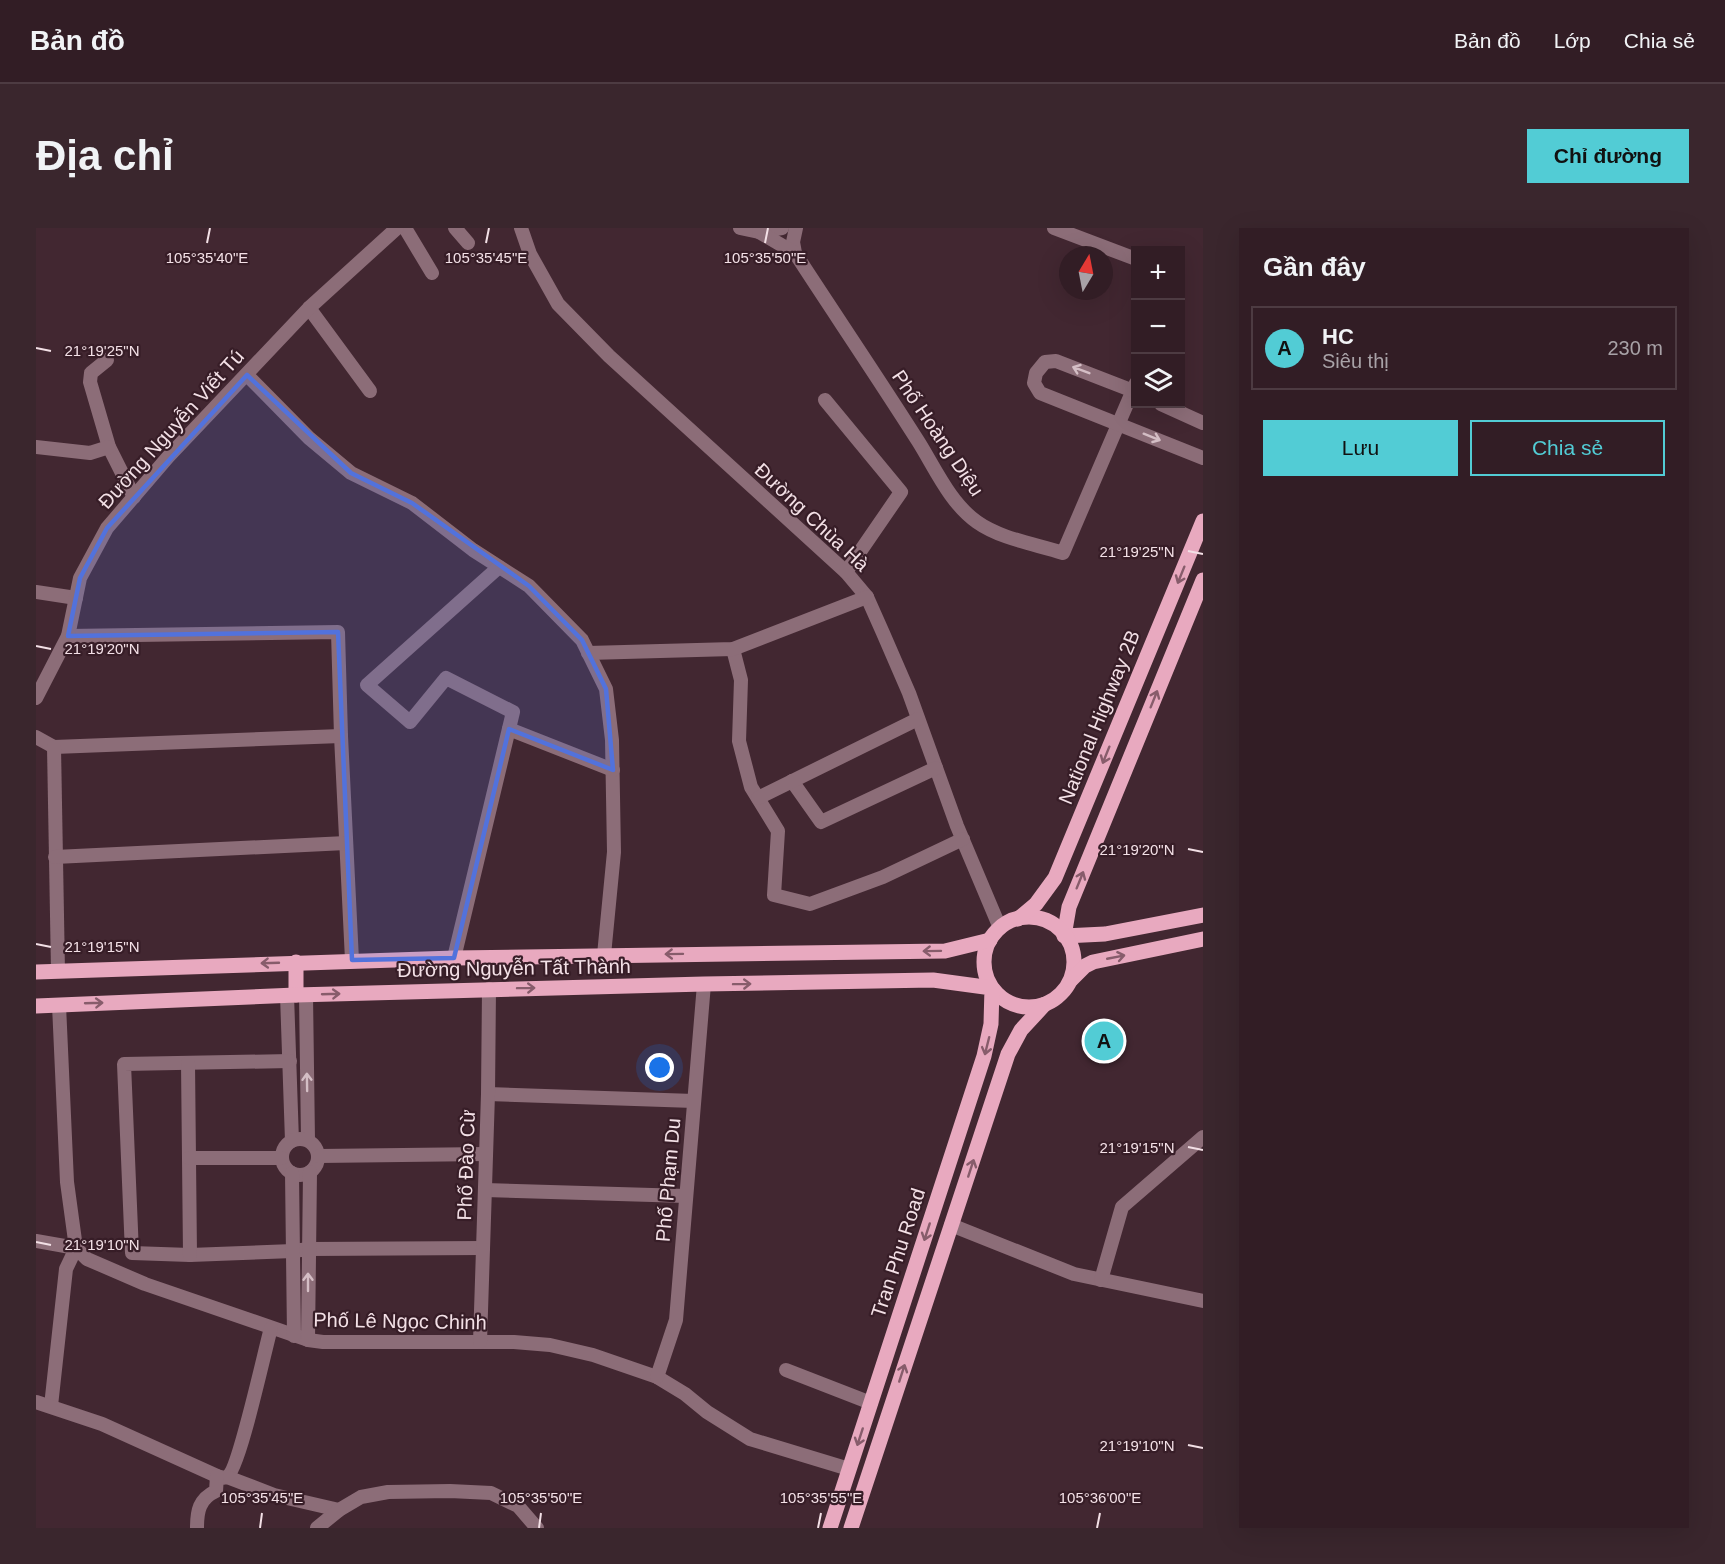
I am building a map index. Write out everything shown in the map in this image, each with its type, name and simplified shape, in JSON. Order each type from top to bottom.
[{"type":"main road","name":"National Highway 2B","points":[[1018,919],[1036,904],[1055,878],[1203,521]]},
{"type":"main road","points":[[1064,936],[1073,896],[1203,580]]},
{"type":"main road","points":[[1064,936],[1105,934],[1203,915]]},
{"type":"main road","points":[[1045,1004],[1030,1007],[1016,1005],[1003,999],[992,988],[984,965],[985,952],[990,940],[1000,928],[1018,919],[1031,918],[1055,927],[1071,947],[1072,973],[1067,985]]},
{"type":"main road","points":[[851,1528],[993,1097],[1012,1045],[1024,1024],[1045,1004],[1059,995],[1077,972],[1093,962],[1203,939]]},
{"type":"main road","name":"Đường Nguyễn Tất Thành","points":[[36,972],[352,960],[945,951],[990,940]]},
{"type":"main road","points":[[296,962],[297,995]]},
{"type":"main road","name":"Đường Nguyễn Tất Thành","points":[[36,1006],[297,995],[704,984],[933,980],[992,988]]},
{"type":"main road","name":"Tran Phu Road","points":[[830,1528],[984,1056],[992,1024],[992,988]]},
{"type":"street","name":"Đường Nguyễn Viết Tú","points":[[36,698],[68,636],[80,578],[107,528],[168,457],[309,308],[397,228]]},
{"type":"street","points":[[405,228],[432,273]]},
{"type":"street","points":[[455,228],[468,243]]},
{"type":"street","name":"Đường Chùa Hà","points":[[521,228],[530,254],[558,304],[618,364],[846,572],[867,597],[918,719],[963,839],[1000,928]]},
{"type":"street","points":[[740,228],[759,232],[782,228]]},
{"type":"street","points":[[795,253],[793,242],[796,228]]},
{"type":"street","points":[[1054,228],[1131,257]]},
{"type":"street","name":"Phố Hoàng Diệu","points":[[759,232],[795,253],[946,487],[963,509],[977,522],[1000,534],[1063,553],[1131,395]]},
{"type":"street","points":[[309,308],[370,391]]},
{"type":"street","points":[[107,360],[91,373],[90,382],[109,447],[134,497]]},
{"type":"street","points":[[1131,387],[1056,361],[1045,362],[1036,373],[1034,383],[1040,393],[1203,458]]},
{"type":"street","points":[[247,375],[309,438],[351,473],[412,503],[473,550],[529,586],[582,640],[606,689],[612,740],[614,852],[604,955]]},
{"type":"street","points":[[825,400],[901,492],[846,572]]},
{"type":"street","points":[[1170,408],[1203,423]]},
{"type":"street","points":[[36,447],[90,453],[109,447]]},
{"type":"street","points":[[454,958],[513,712],[446,678],[410,722],[367,685],[499,567]]},
{"type":"street","points":[[36,592],[76,598]]},
{"type":"street","points":[[588,653],[733,649],[867,597]]},
{"type":"street","points":[[68,636],[338,632],[352,960]]},
{"type":"street","points":[[733,649],[741,680],[739,741],[751,787],[778,831],[774,895],[810,904],[884,877],[963,839]]},
{"type":"street","points":[[758,798],[918,719]]},
{"type":"street","points":[[509,729],[613,770]]},
{"type":"street","points":[[36,737],[54,747],[341,736]]},
{"type":"street","points":[[54,747],[58,971]]},
{"type":"street","points":[[792,781],[821,822],[936,768]]},
{"type":"street","points":[[56,857],[346,843]]},
{"type":"street","name":"Phố Phạm Du","points":[[657,1377],[676,1320],[704,984]]},
{"type":"street","name":"Phố Đào Cừ","points":[[480,1342],[489,989]]},
{"type":"street","points":[[292,1141],[290,1061],[297,995]]},
{"type":"street","points":[[297,995],[308,1140]]},
{"type":"street","points":[[51,1406],[66,1269],[76,1248],[67,1182],[59,1005]]},
{"type":"street","points":[[290,1061],[124,1064],[132,1253],[190,1255],[309,1249],[483,1248]]},
{"type":"street","points":[[188,1063],[190,1255]]},
{"type":"street","points":[[488,1094],[694,1101]]},
{"type":"street","points":[[1101,1280],[1122,1207],[1203,1137]]},
{"type":"street","points":[[297,1139],[308,1140],[317,1148],[319,1156],[317,1163],[310,1172],[300,1175],[292,1173],[286,1168],[282,1158],[285,1147],[297,1139]]},
{"type":"street","points":[[319,1156],[486,1154]]},
{"type":"street","points":[[189,1158],[282,1158]]},
{"type":"street","points":[[301,1338],[309,1249],[310,1172]]},
{"type":"street","points":[[292,1173],[293,1251],[301,1338]]},
{"type":"street","points":[[485,1190],[686,1196]]},
{"type":"street","points":[[951,1225],[1074,1274],[1203,1301]]},
{"type":"street","points":[[36,1241],[76,1248]]},
{"type":"street","name":"Phố Lê Ngọc Chinh","points":[[76,1248],[87,1259],[145,1284],[301,1338],[322,1342],[480,1342],[550,1345],[593,1355],[657,1377],[686,1394],[707,1412],[750,1439],[849,1469]]},
{"type":"street","points":[[197,1528],[197,1511],[201,1502],[216,1491],[222,1476],[232,1471],[243,1439],[271,1328]]},
{"type":"street","points":[[786,1370],[871,1403]]},
{"type":"street","points":[[36,1402],[102,1424],[222,1476],[274,1495],[339,1510]]},
{"type":"street","points":[[317,1528],[339,1510],[361,1497],[388,1492],[491,1493],[518,1506],[537,1528]]},
{"type":"highlighted area","points":[[247,375],[351,473],[412,503],[529,586],[582,640],[606,689],[613,770],[509,729],[454,958],[352,960],[338,632],[68,636],[80,578],[107,528]]},
{"type":"place","name":"HC","points":[[1104,1041]]}]
